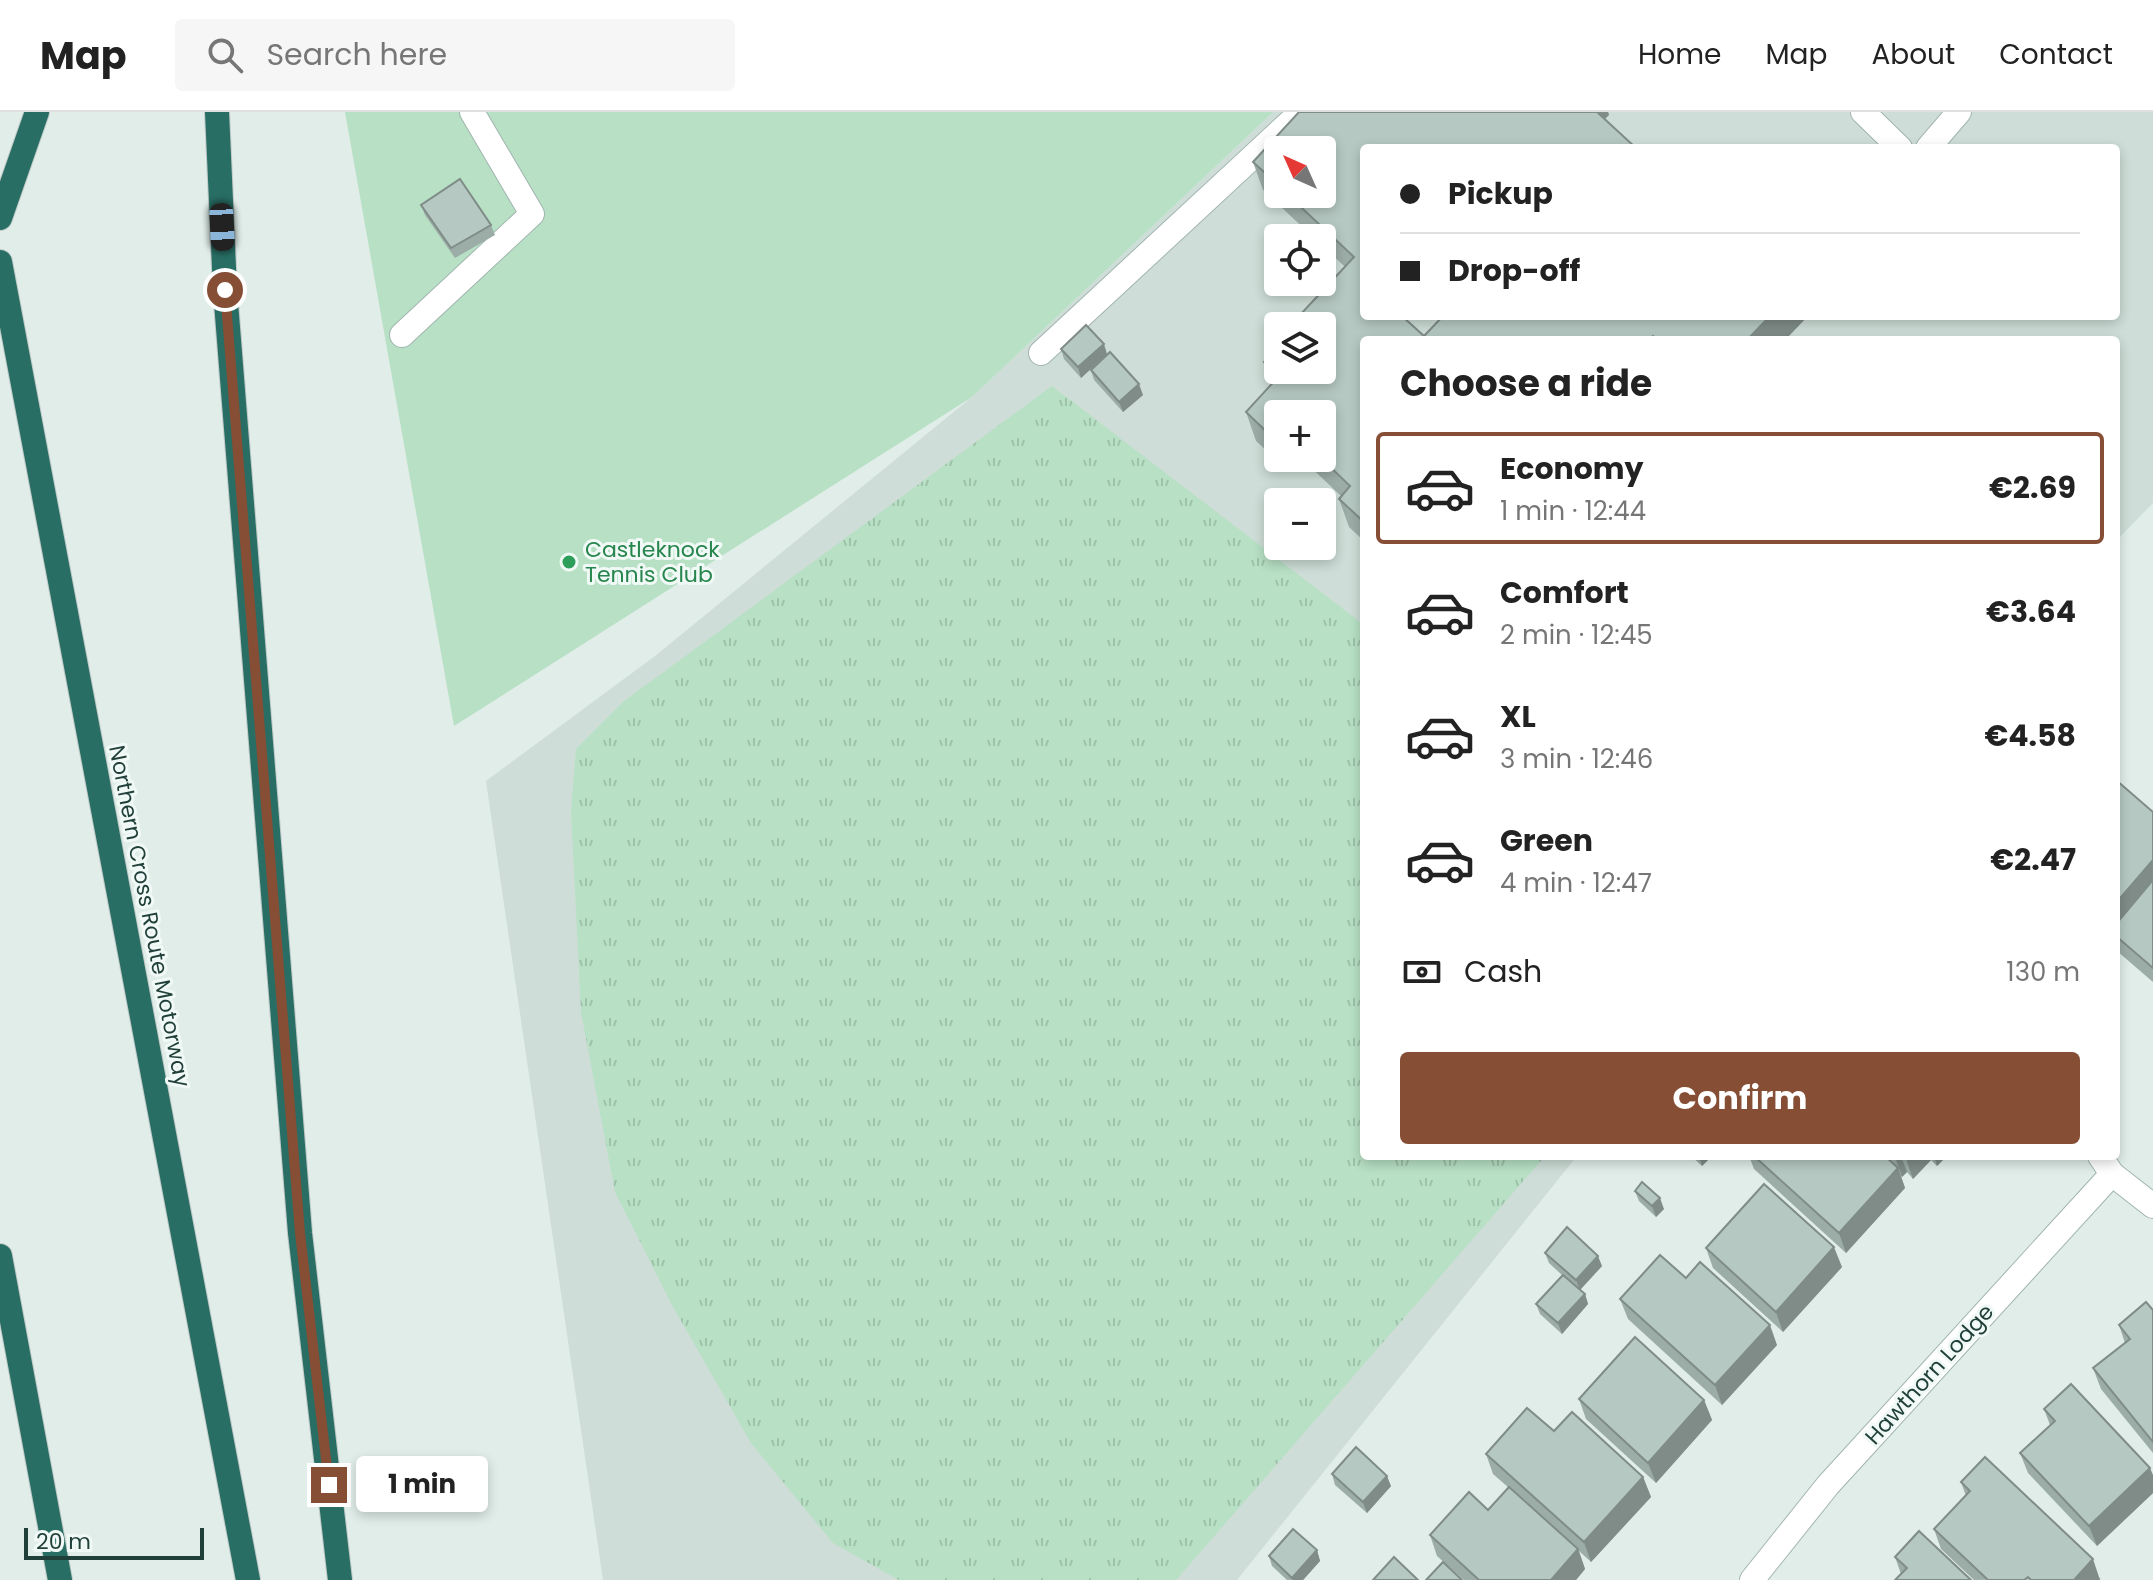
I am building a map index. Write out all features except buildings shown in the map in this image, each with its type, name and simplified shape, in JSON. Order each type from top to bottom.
[{"type":"highway","points":[[0,218],[37,112]]},
{"type":"highway","points":[[217,112],[225,290],[300,1233],[340,1580]]},
{"type":"highway","name":"Northern Cross Route Motorway","points":[[0,262],[248,1580]]},
{"type":"highway","points":[[0,1256],[60,1580]]},
{"type":"street","points":[[402,335],[532,214],[472,112]]},
{"type":"street","points":[[1041,353],[1301,112]]},
{"type":"street","points":[[1863,112],[1896,144]]},
{"type":"street","points":[[1931,144],[1959,112]]},
{"type":"street","name":"Hawthorn Lodge","points":[[1752,1580],[1828,1485],[2106,1165],[2153,1206]]},
{"type":"shaded area","points":[[1273,112],[2153,112],[2153,503],[2120,537],[2120,336],[1360,336],[1360,1160],[1574,1160],[1237,1580],[603,1580],[486,781],[655,656],[972,397]]},
{"type":"green space","name":"Castleknock Tennis Club","points":[[345,112],[1273,112],[972,397],[454,726]]},
{"type":"green space","points":[[1052,386],[1264,548],[1264,560],[1279,560],[1360,622],[1360,1160],[1542,1160],[1176,1580],[899,1580],[833,1543],[751,1443],[672,1305],[615,1192],[581,1012],[571,811],[576,749],[623,702]]},
{"type":"place","name":"Castleknock Tennis Club","points":[[569,562]]},
{"type":"route","points":[[225,290],[300,1233],[329,1485]]}]
